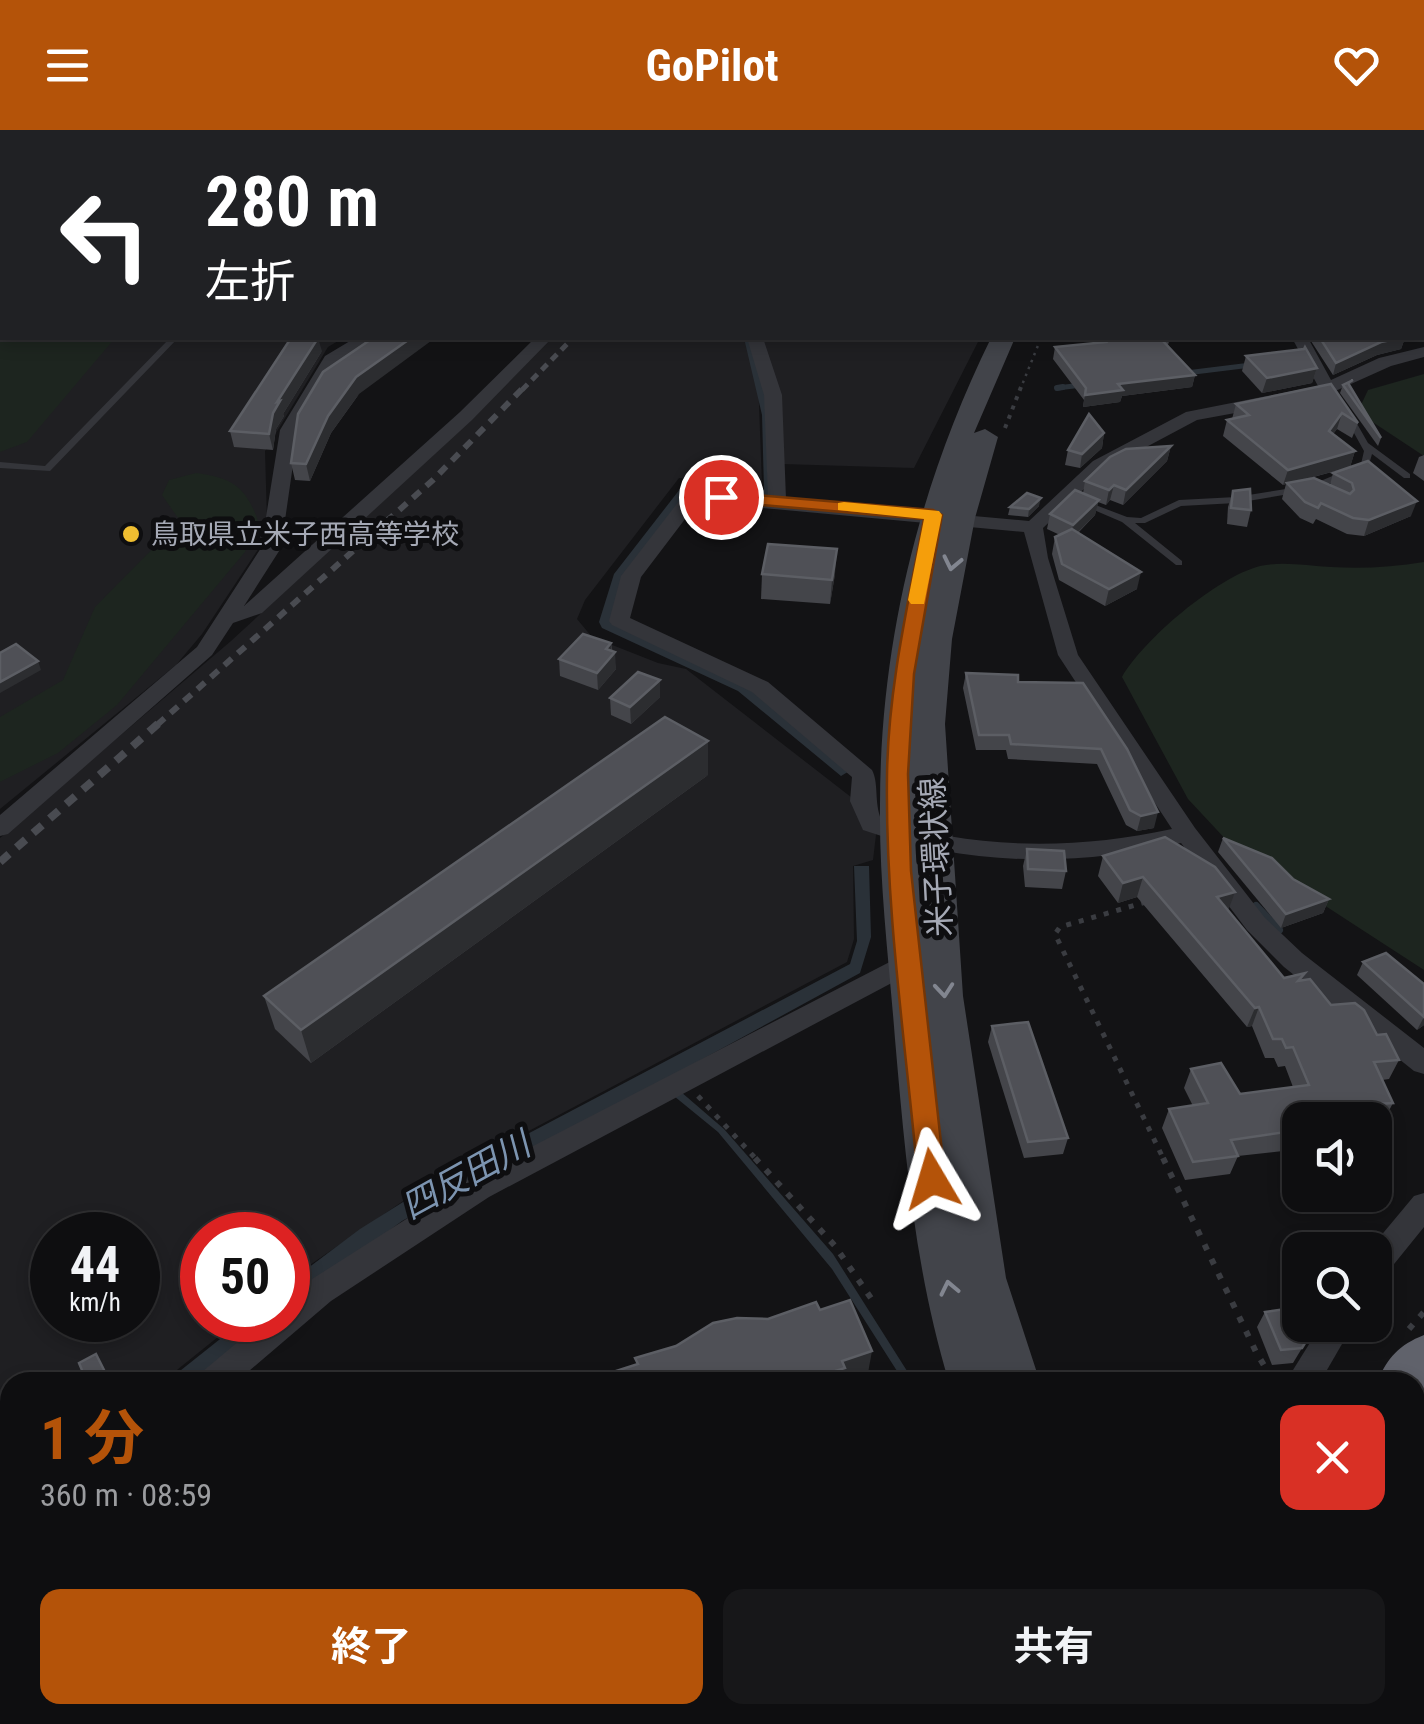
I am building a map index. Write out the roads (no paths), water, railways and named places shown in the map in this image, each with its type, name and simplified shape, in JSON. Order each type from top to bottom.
[{"type":"main road","name":"米子環状線","points":[[971,1372],[940,1244],[908,962],[897,774],[904,674],[947,517],[974,393],[1002,340]]},
{"type":"main road","name":"米子環状線","points":[[1013,1372],[982,1278],[943,996],[929,724],[947,517],[1024,340]]},
{"type":"street","points":[[0,828],[205,650],[271,548],[278,521],[288,430],[332,359],[363,340]]},
{"type":"street","points":[[226,619],[255,609],[466,416],[542,340]]},
{"type":"street","points":[[757,340],[773,395],[777,500]]},
{"type":"street","points":[[1301,340],[1330,392]]},
{"type":"street","points":[[1033,527],[1111,456],[1192,416],[1330,392],[1384,362],[1424,352]]},
{"type":"street","points":[[1033,527],[777,500],[693,496],[631,576],[619,621],[760,687],[864,775],[862,801],[872,824],[898,836],[936,844],[1060,851],[1146,844],[1187,834]]},
{"type":"street","points":[[1033,527],[1038,558],[1068,654],[1084,684],[1187,834],[1256,924],[1293,960],[1424,1063]]},
{"type":"street","points":[[310,1300],[479,1188],[908,962]]},
{"type":"street","points":[[1392,1244],[1424,1205]]},
{"type":"street","points":[[225,1372],[261,1342]]},
{"type":"street","points":[[1303,1372],[1325,1342]]},
{"type":"lane","points":[[0,464],[48,469],[172,340]]},
{"type":"lane","points":[[1064,496],[1126,520],[1142,521],[1187,502],[1236,500],[1311,487],[1359,471],[1368,451],[1341,405]]},
{"type":"lane","points":[[1365,445],[1407,476]]},
{"type":"lane","points":[[1311,487],[1322,493]]},
{"type":"lane","points":[[1126,520],[1179,563]]},
{"type":"water","points":[[744,340],[752,340],[768,396],[773,497],[689,492],[626,576],[611,622],[756,691],[851,770],[841,776],[738,691],[602,628],[599,622],[614,574],[680,489],[692,486],[764,490],[762,415]]},
{"type":"water","name":"四反田川","points":[[854,866],[869,866],[871,937],[860,973],[666,1079],[724,1129],[833,1254],[908,1372],[898,1372],[832,1269],[718,1132],[658,1083],[402,1221],[310,1290],[310,1266],[427,1187],[850,964],[857,941]]},
{"type":"water","points":[[216,1342],[243,1342],[207,1372],[179,1372]]},
{"type":"waterway","points":[[1186,373],[1251,365]]},
{"type":"waterway","points":[[1063,387],[1057,388],[1082,385]]},
{"type":"waterway","points":[[1256,906],[1279,930]]},
{"type":"railway","points":[[522,390],[571,340]]},
{"type":"railway","points":[[157,725],[433,480],[524,387]]},
{"type":"railway","points":[[0,862],[159,723]]},
{"type":"place","name":"鳥取県立米子西高等学校","points":[[131,534]]}]
